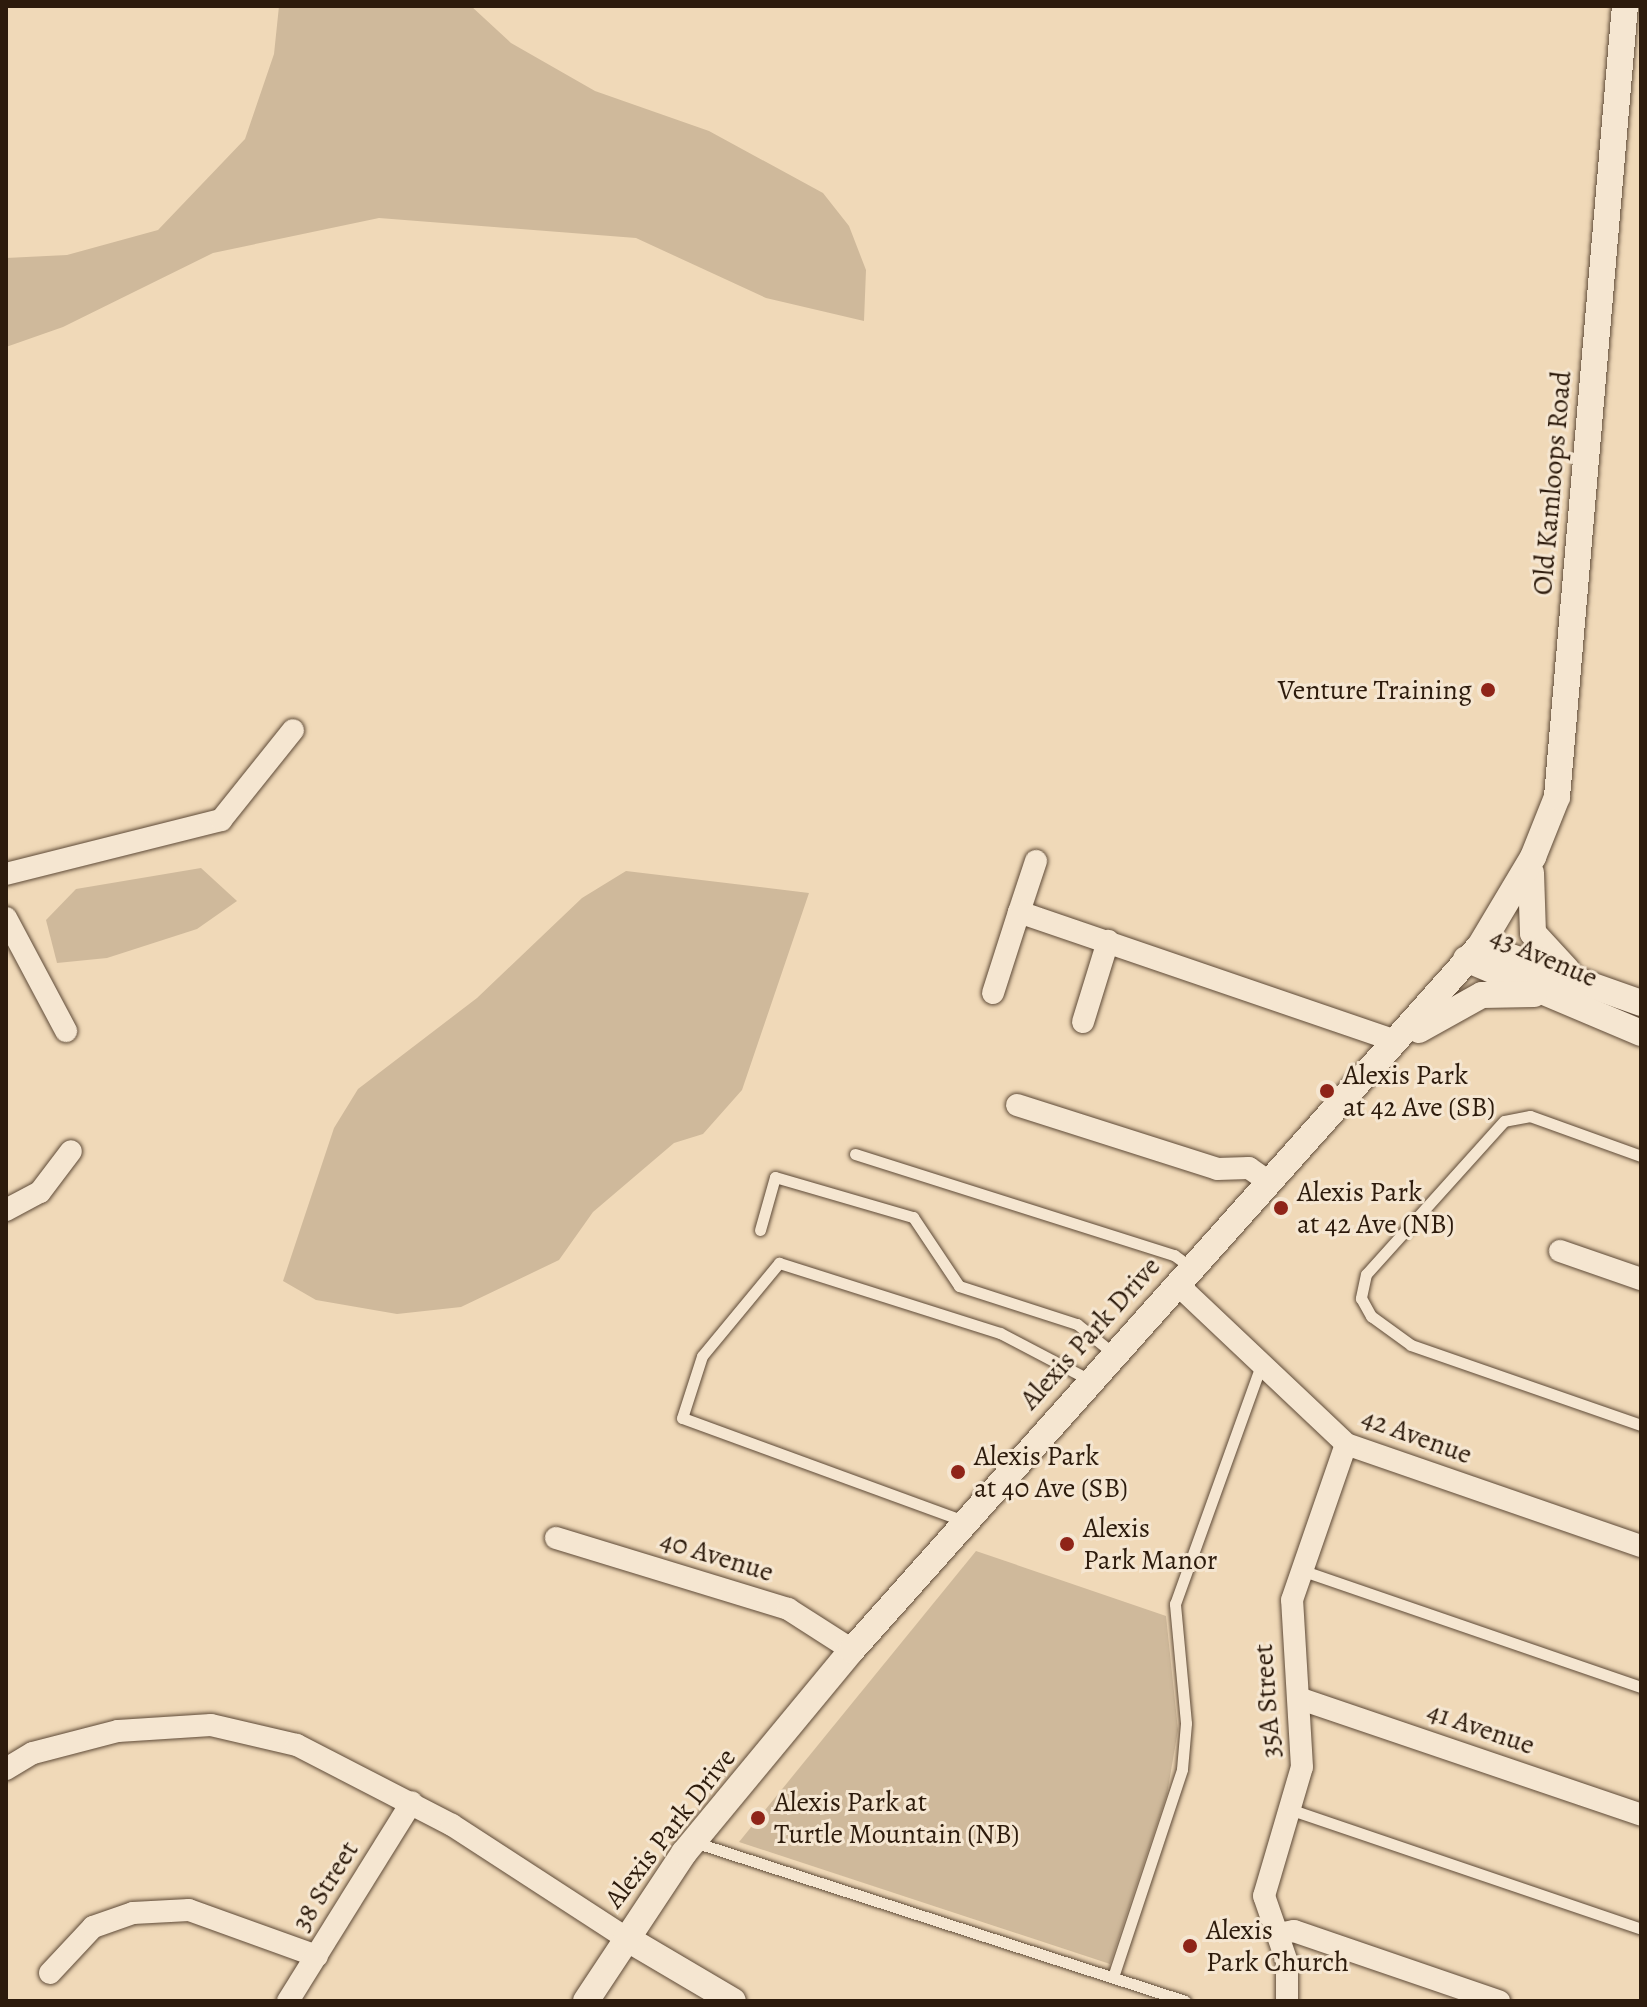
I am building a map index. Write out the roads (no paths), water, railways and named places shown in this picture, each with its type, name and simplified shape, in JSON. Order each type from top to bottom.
[{"type":"street","name":"Old Kamloops Road","points":[[1473,952],[1533,857],[1557,797],[1625,6]]},
{"type":"street","points":[[6,874],[221,820],[293,730]]},
{"type":"street","points":[[1533,857],[1527,915],[1550,957],[1577,978]]},
{"type":"street","points":[[993,993],[1036,861]]},
{"type":"street","points":[[1019,912],[1108,941],[1387,1050],[1450,1007],[1482,995],[1548,995]]},
{"type":"street","points":[[6,918],[66,1031]]},
{"type":"street","points":[[1083,1022],[1108,941]]},
{"type":"street","name":"43 Avenue","points":[[1473,952],[1577,978],[1641,1003]]},
{"type":"street","name":"43 Avenue","points":[[1473,952],[1548,995],[1641,1033]]},
{"type":"street","name":"Alexis Park Drive","points":[[586,2001],[694,1842],[852,1650],[1473,952]]},
{"type":"street","points":[[1017,1105],[1217,1169],[1249,1168],[1269,1182]]},
{"type":"street","points":[[6,1210],[40,1192],[71,1151]]},
{"type":"street","points":[[1560,1251],[1641,1279]]},
{"type":"street","name":"42 Avenue","points":[[1184,1276],[1261,1365],[1346,1444],[1641,1546]]},
{"type":"street","name":"35A Street","points":[[1287,2001],[1278,1934],[1264,1896],[1292,1810],[1302,1767],[1301,1699],[1292,1650],[1300,1570],[1346,1444]]},
{"type":"street","name":"40 Avenue","points":[[556,1538],[788,1609],[852,1650]]},
{"type":"street","name":"41 Avenue","points":[[1301,1699],[1641,1815]]},
{"type":"street","points":[[6,1769],[33,1753],[118,1731],[211,1725],[297,1745],[412,1802],[731,2001]]},
{"type":"street","name":"38 Street","points":[[288,2001],[412,1802]]},
{"type":"street","points":[[50,1973],[93,1927],[161,1912],[189,1910],[248,1925],[317,1956]]},
{"type":"street","points":[[1278,1934],[1294,1931],[1499,2001]]},
{"type":"lane","points":[[1641,1156],[1530,1116],[1504,1121],[1366,1274],[1361,1298],[1371,1316],[1411,1345],[1641,1425]]},
{"type":"lane","points":[[855,1154],[1174,1255],[1184,1276]]},
{"type":"lane","points":[[760,1230],[775,1177],[913,1217],[959,1286],[1077,1324],[1114,1354]]},
{"type":"lane","points":[[964,1521],[933,1504],[682,1418],[702,1356],[779,1263],[1000,1333],[1090,1380]]},
{"type":"lane","points":[[1113,1977],[1182,1769],[1186,1723],[1175,1604],[1261,1365]]},
{"type":"lane","points":[[1300,1570],[1641,1687]]},
{"type":"lane","points":[[1292,1810],[1641,1929]]},
{"type":"lane","points":[[694,1842],[1185,2001]]},
{"type":"place","name":"Venture Training","points":[[1488,690]]},
{"type":"place","name":"Alexis Park at 42 Ave (SB)","points":[[1327,1091]]},
{"type":"place","name":"Alexis Park at 42 Ave (NB)","points":[[1281,1208]]},
{"type":"place","name":"Alexis Park at 40 Ave (SB)","points":[[958,1472]]},
{"type":"place","name":"Alexis Park Manor","points":[[1067,1544]]},
{"type":"place","name":"Alexis Park at Turtle Mountain (NB)","points":[[758,1818]]},
{"type":"place","name":"Alexis Park Church","points":[[1190,1946]]}]
